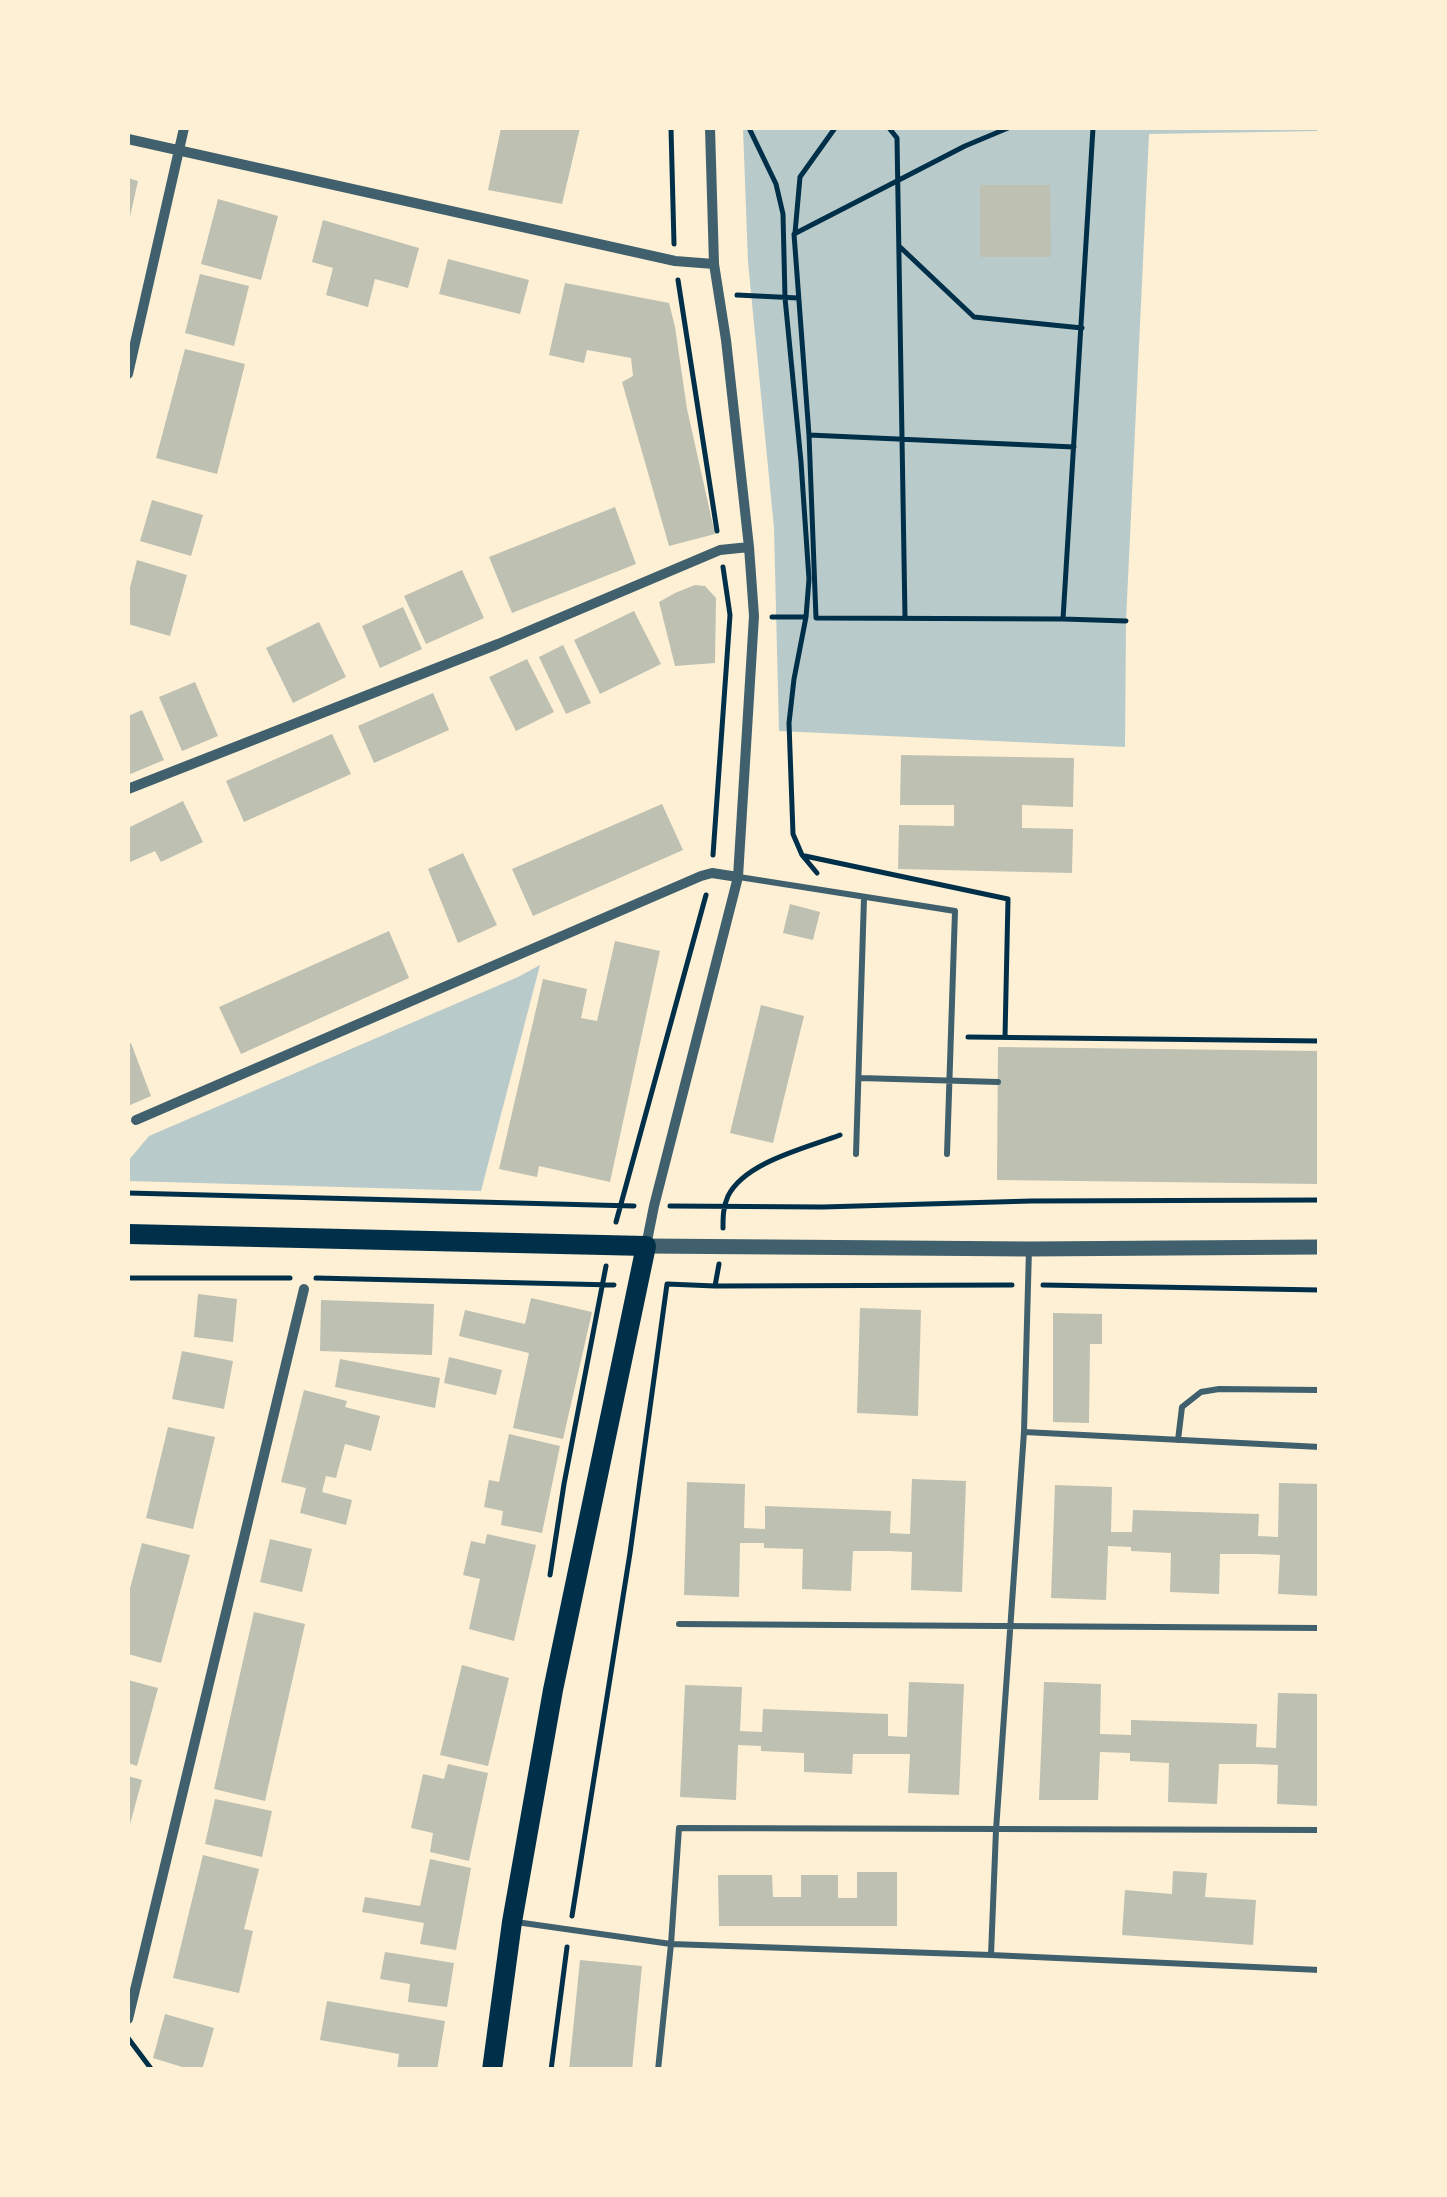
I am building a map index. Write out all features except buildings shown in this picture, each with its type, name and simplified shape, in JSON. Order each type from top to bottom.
[{"type":"main road","points":[[128,1234],[646,1246],[553,1690],[512,1922],[492,2070]]},
{"type":"street","points":[[128,374],[184,128]]},
{"type":"street","points":[[710,128],[714,264],[754,616],[738,877],[646,1246],[1320,1248]]},
{"type":"street","points":[[128,139],[675,261],[714,264]]},
{"type":"street","points":[[128,789],[498,644],[720,550],[749,547]]},
{"type":"street","points":[[136,1120],[712,873],[738,877]]},
{"type":"street","points":[[128,2019],[304,1289]]},
{"type":"lane","points":[[738,877],[955,911],[947,1154]]},
{"type":"lane","points":[[856,1154],[864,898]]},
{"type":"lane","points":[[860,1078],[998,1082]]},
{"type":"lane","points":[[991,1955],[1024,1432],[1028,1249]]},
{"type":"lane","points":[[1178,1440],[1182,1407],[1200,1392],[1220,1388],[1320,1390]]},
{"type":"lane","points":[[1024,1432],[1320,1446]]},
{"type":"lane","points":[[679,1624],[1320,1628]]},
{"type":"lane","points":[[658,2070],[679,1828],[1320,1830]]},
{"type":"lane","points":[[512,1922],[671,1944],[1320,1970]]},
{"type":"path","points":[[620,1206],[712,873],[730,615],[675,261],[671,128]]},
{"type":"path","points":[[748,128],[776,184],[783,214],[786,298],[801,462],[808,579],[789,723],[793,834],[802,856],[832,891]]},
{"type":"path","points":[[816,618],[809,435],[794,234],[800,177],[835,128]]},
{"type":"path","points":[[889,128],[897,138],[905,618]]},
{"type":"path","points":[[794,234],[1008,128]]},
{"type":"path","points":[[1063,618],[1094,128]]},
{"type":"path","points":[[898,246],[974,317],[1082,328]]},
{"type":"path","points":[[719,294],[798,298]]},
{"type":"path","points":[[809,435],[1074,447]]},
{"type":"path","points":[[754,616],[1126,621]]},
{"type":"path","points":[[952,1037],[1320,1042]]},
{"type":"path","points":[[724,1208],[729,1192],[762,1164],[856,1129]]},
{"type":"path","points":[[128,1194],[724,1208],[1011,1201],[1320,1200]]},
{"type":"path","points":[[128,1278],[715,1286]]},
{"type":"path","points":[[551,2070],[668,1284]]},
{"type":"path","points":[[128,2038],[152,2070]]},
{"type":"shaded area","points":[[743,128],[1318,128],[1149,134],[1126,621],[1125,747],[779,731],[774,528],[748,262]]},
{"type":"shaded area","points":[[540,965],[481,1191],[129,1181],[128,1161],[149,1136]]}]
